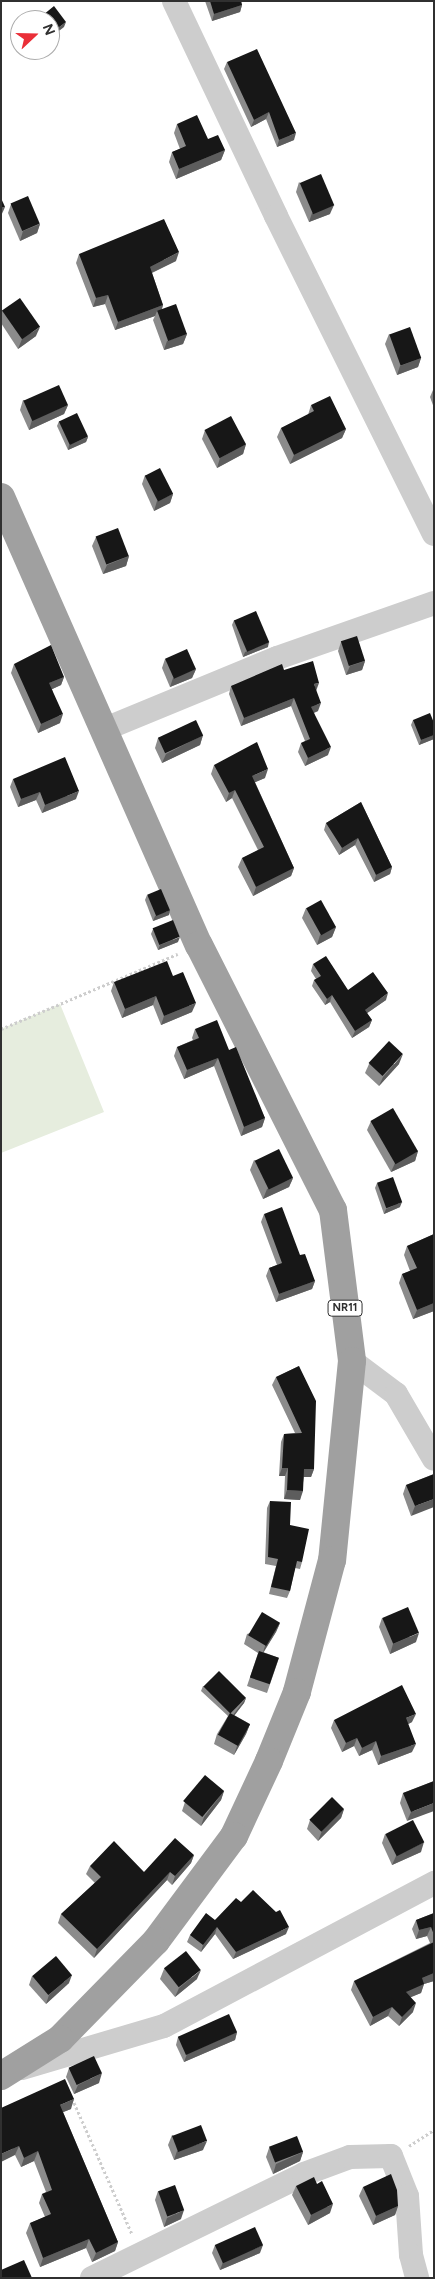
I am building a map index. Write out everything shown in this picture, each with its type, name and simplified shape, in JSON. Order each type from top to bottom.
[{"type":"highway","name":"NR11","points":[[1,498],[199,944],[333,1210],[352,1361],[332,1560],[297,1692],[269,1761],[234,1836],[156,1941],[60,2039],[5,2074]]},
{"type":"street","points":[[174,1],[276,216],[434,534]]},
{"type":"street","points":[[105,729],[277,658],[434,603]]},
{"type":"street","points":[[352,1361],[396,1394],[434,1459]]},
{"type":"street","points":[[5,2074],[164,2026],[434,1883]]},
{"type":"street","points":[[92,2278],[304,2174],[350,2157],[391,2156],[407,2196],[410,2255],[417,2278]]},
{"type":"path","points":[[1,1029],[199,944]]},
{"type":"path","points":[[70,2094],[141,2253]]},
{"type":"path","points":[[391,2156],[434,2130]]},
{"type":"green space","points":[[60,1004],[104,1112],[1,1153],[1,1029]]},
{"type":"building","points":[[210,1],[241,1],[242,5],[214,14]]},
{"type":"building","points":[[54,6],[57,10],[49,10]]},
{"type":"building","points":[[60,14],[66,22],[60,26]]},
{"type":"building","points":[[257,49],[296,133],[279,140],[269,112],[254,120],[227,62]]},
{"type":"building","points":[[197,115],[208,139],[218,135],[225,150],[179,169],[172,152],[186,146],[177,124]]},
{"type":"building","points":[[321,174],[334,205],[313,214],[300,183]]},
{"type":"building","points":[[28,196],[40,224],[22,231],[11,203]]},
{"type":"building","points":[[1,198],[5,207],[1,208]]},
{"type":"building","points":[[164,219],[179,252],[150,267],[163,305],[118,322],[108,295],[96,298],[79,254]]},
{"type":"building","points":[[20,298],[40,327],[22,339],[2,311]]},
{"type":"building","points":[[176,304],[187,334],[168,341],[157,311]]},
{"type":"building","points":[[410,327],[421,358],[401,366],[389,335]]},
{"type":"building","points":[[59,385],[68,405],[32,421],[23,401]]},
{"type":"building","points":[[330,396],[346,429],[294,455],[281,428],[314,411],[311,405]]},
{"type":"building","points":[[77,413],[88,437],[70,445],[59,421]]},
{"type":"building","points":[[231,416],[246,444],[220,458],[205,430]]},
{"type":"building","points":[[160,468],[173,494],[158,502],[145,476]]},
{"type":"building","points":[[118,528],[129,556],[106,565],[96,537]]},
{"type":"building","points":[[256,611],[269,642],[247,652],[234,620]]},
{"type":"building","points":[[357,636],[365,661],[349,666],[341,641]]},
{"type":"building","points":[[51,645],[64,677],[49,683],[63,714],[41,724],[14,664]]},
{"type":"building","points":[[187,649],[196,669],[174,679],[165,659]]},
{"type":"building","points":[[313,661],[319,683],[314,684],[321,703],[311,707],[331,747],[308,758],[301,743],[310,739],[294,698],[244,718],[231,686],[282,664],[284,670]]},
{"type":"building","points":[[430,713],[434,723],[434,735],[421,740],[413,720]]},
{"type":"building","points":[[196,720],[203,735],[165,753],[158,738]]},
{"type":"building","points":[[257,742],[268,769],[252,776],[294,868],[256,887],[242,858],[264,847],[235,790],[229,793],[214,765]]},
{"type":"building","points":[[65,757],[79,791],[45,805],[40,792],[21,799],[13,779]]},
{"type":"building","points":[[361,802],[392,867],[376,875],[358,838],[342,848],[326,823]]},
{"type":"building","points":[[161,889],[170,910],[156,916],[147,895]]},
{"type":"building","points":[[321,900],[336,927],[321,935],[306,908]]},
{"type":"building","points":[[173,920],[180,937],[159,945],[153,928]]},
{"type":"building","points":[[326,956],[348,990],[373,972],[388,993],[365,1010],[372,1020],[355,1031],[332,995],[327,999],[314,980],[321,976],[313,964]]},
{"type":"building","points":[[167,961],[173,976],[183,972],[196,1003],[164,1016],[156,996],[125,1009],[114,982]]},
{"type":"building","points":[[217,1020],[229,1050],[236,1047],[265,1118],[244,1127],[218,1058],[187,1070],[177,1047],[199,1038],[195,1029]]},
{"type":"building","points":[[389,1041],[403,1054],[382,1076],[369,1063]]},
{"type":"building","points":[[393,1108],[418,1151],[395,1164],[370,1121]]},
{"type":"building","points":[[279,1149],[293,1178],[269,1190],[255,1161]]},
{"type":"building","points":[[393,1177],[402,1202],[386,1208],[377,1183]]},
{"type":"building","points":[[282,1207],[300,1255],[305,1254],[315,1281],[279,1294],[269,1268],[282,1263],[264,1214]]},
{"type":"building","points":[[434,1234],[434,1303],[417,1310],[402,1274],[417,1268],[407,1246]]},
{"type":"building","points":[[299,1366],[316,1401],[314,1469],[304,1469],[303,1491],[287,1490],[288,1468],[282,1468],[284,1434],[302,1433],[276,1377]]},
{"type":"building","points":[[434,1474],[434,1499],[415,1506],[406,1485]]},
{"type":"building","points":[[270,1501],[291,1502],[290,1525],[309,1529],[302,1562],[297,1561],[290,1591],[271,1587],[278,1559],[268,1557]]},
{"type":"building","points":[[408,1607],[419,1633],[393,1644],[382,1618]]},
{"type":"building","points":[[262,1612],[280,1623],[266,1646],[248,1635]]},
{"type":"building","points":[[259,1651],[279,1658],[270,1684],[250,1677]]},
{"type":"building","points":[[219,1671],[246,1698],[230,1713],[203,1687]]},
{"type":"building","points":[[402,1685],[416,1714],[406,1718],[416,1744],[381,1756],[376,1741],[362,1748],[357,1738],[346,1743],[334,1720]]},
{"type":"building","points":[[230,1713],[250,1724],[238,1746],[218,1735]]},
{"type":"building","points":[[205,1775],[224,1791],[202,1817],[183,1801]]},
{"type":"building","points":[[434,1781],[434,1803],[411,1812],[403,1793]]},
{"type":"building","points":[[332,1797],[344,1809],[321,1832],[309,1820]]},
{"type":"building","points":[[413,1820],[424,1842],[397,1856],[385,1834]]},
{"type":"building","points":[[175,1838],[194,1855],[175,1876],[170,1872],[97,1949],[61,1914],[101,1877],[90,1866],[114,1841],[144,1872]]},
{"type":"building","points":[[253,1890],[276,1912],[280,1910],[289,1927],[236,1952],[217,1927],[203,1945],[190,1935],[206,1913],[215,1920],[236,1898],[241,1902]]},
{"type":"building","points":[[434,1913],[434,1935],[431,1927],[419,1930],[416,1920]]},
{"type":"building","points":[[434,1942],[434,1973],[422,1978],[424,1984],[406,1992],[416,2003],[402,2017],[392,2007],[373,2017],[354,1981]]},
{"type":"building","points":[[186,1951],[201,1970],[179,1987],[164,1968]]},
{"type":"building","points":[[56,1956],[72,1975],[48,1995],[32,1976]]},
{"type":"building","points":[[229,2014],[237,2032],[186,2055],[178,2037]]},
{"type":"building","points":[[94,2056],[102,2073],[77,2085],[69,2068]]},
{"type":"building","points":[[65,2079],[74,2099],[60,2105],[118,2242],[96,2253],[89,2239],[43,2258],[30,2223],[51,2214],[42,2194],[52,2190],[38,2151],[24,2158],[19,2146],[1,2154],[1,2108]]},
{"type":"building","points":[[201,2125],[207,2141],[178,2152],[172,2136]]},
{"type":"building","points":[[297,2136],[303,2152],[275,2163],[269,2147]]},
{"type":"building","points":[[391,2174],[397,2190],[398,2206],[376,2216],[363,2187]]},
{"type":"building","points":[[314,2177],[317,2184],[322,2181],[333,2204],[311,2215],[296,2186]]},
{"type":"building","points":[[175,2185],[184,2210],[167,2217],[158,2191]]},
{"type":"building","points":[[255,2227],[263,2245],[223,2263],[215,2245]]},
{"type":"building","points":[[24,2260],[32,2278],[1,2278],[1,2270]]}]
